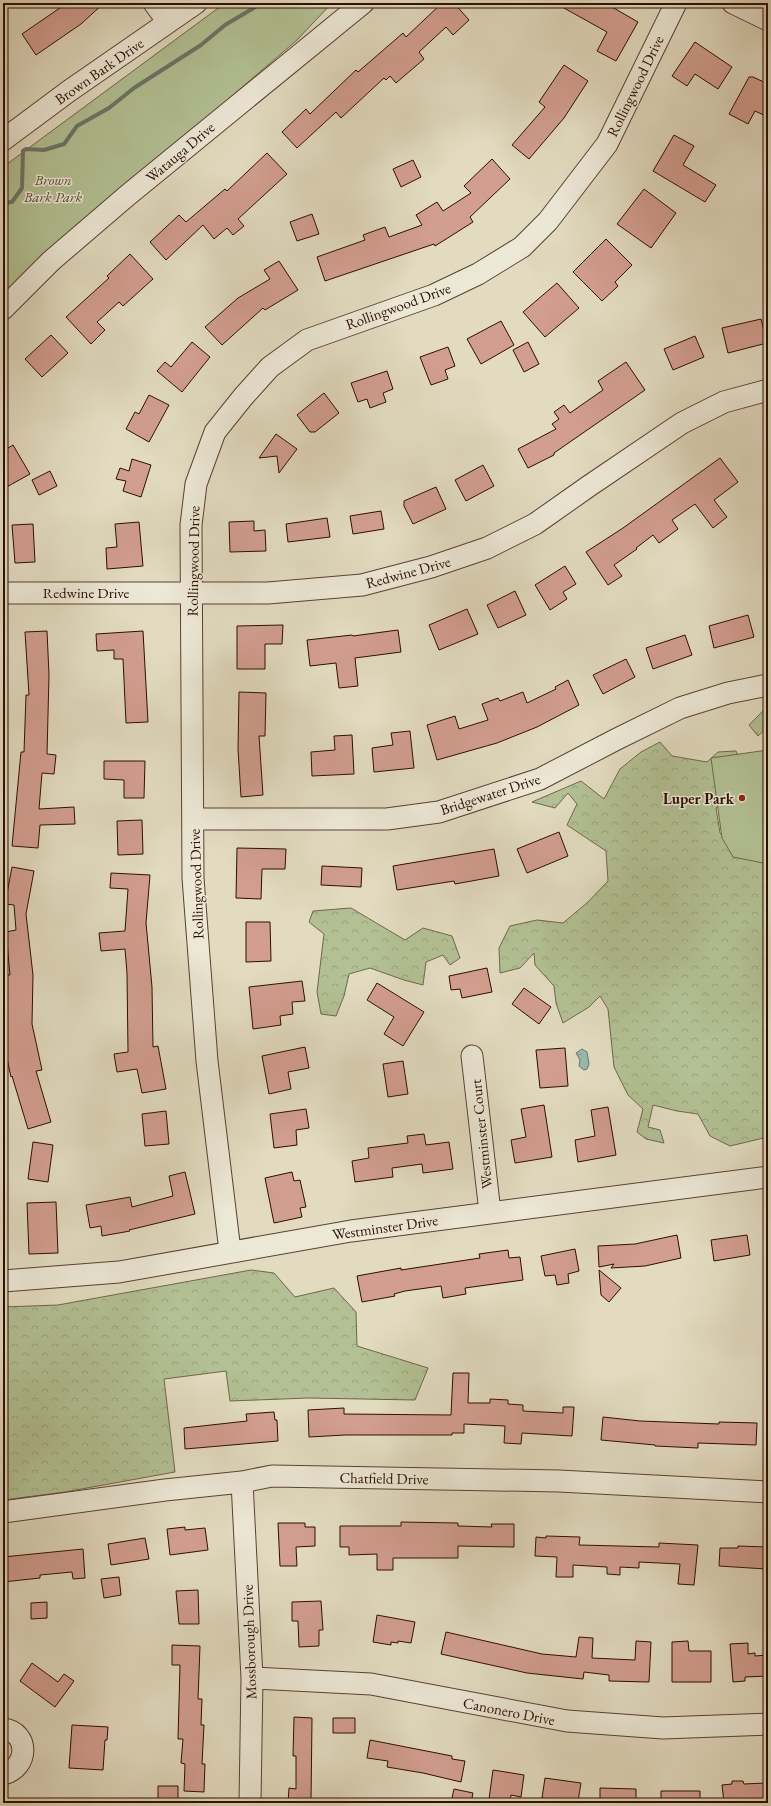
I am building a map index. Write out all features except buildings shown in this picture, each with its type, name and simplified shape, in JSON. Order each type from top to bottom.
[{"type":"street","points":[[154,3],[168,22]]},
{"type":"street","name":"Brown Bark Drive","points":[[3,140],[69,91],[196,3]]},
{"type":"street","name":"Watauga Drive","points":[[3,309],[51,261],[128,195],[363,3]]},
{"type":"street","name":"Rollingwood Drive","points":[[230,1251],[207,1061],[193,878],[194,819],[191,525],[196,484],[215,432],[242,397],[270,367],[307,340],[434,295],[478,274],[522,247],[548,221],[607,144],[676,3]]},
{"type":"street","points":[[733,3],[768,20]]},
{"type":"street","name":"Redwine Drive","points":[[3,593],[268,593],[362,585],[430,567],[487,548],[535,524],[682,424],[724,402],[768,390]]},
{"type":"street","name":"Bridgewater Drive","points":[[194,819],[387,819],[439,812],[540,779],[680,708],[728,693],[768,685]]},
{"type":"street","name":"Westminster Court","points":[[472,1056],[490,1212]]},
{"type":"street","name":"Westminster Drive","points":[[3,1281],[119,1272],[230,1251],[351,1231],[768,1177]]},
{"type":"street","name":"Chatfield Drive","points":[[3,1512],[165,1490],[242,1482],[272,1476],[559,1481],[768,1492]]},
{"type":"street","name":"Mossborough Drive","points":[[242,1482],[252,1678],[250,1803]]},
{"type":"street","name":"Canonero Drive","points":[[252,1678],[371,1684],[567,1721],[664,1728],[768,1724]]},
{"type":"street","points":[[3,1729],[13,1732],[18,1737],[22,1744],[23,1752],[22,1760],[18,1766],[3,1774]]},
{"type":"green space","name":"Brown Bark Park","points":[[225,3],[332,3],[297,40],[3,293],[3,167]]},
{"type":"green space","points":[[768,710],[768,727],[758,736],[749,725],[763,711]]},
{"type":"green space","points":[[660,742],[672,756],[707,762],[718,752],[736,751],[742,764],[732,802],[716,808],[720,833],[741,858],[768,862],[768,1137],[730,1146],[710,1136],[698,1114],[653,1105],[648,1127],[660,1130],[664,1143],[646,1139],[637,1132],[643,1109],[628,1095],[614,1067],[608,1009],[600,996],[589,1007],[563,1023],[556,1003],[554,986],[535,965],[534,953],[520,968],[500,973],[499,948],[510,926],[537,920],[563,923],[588,902],[608,881],[606,851],[567,825],[577,804],[568,793],[555,808],[532,802],[581,781],[604,799],[620,769],[641,752]]},
{"type":"green space","name":"Luper Park","points":[[768,750],[768,864],[733,857],[722,838],[711,758]]},
{"type":"green space","points":[[351,908],[405,940],[423,928],[452,936],[460,958],[450,965],[443,955],[426,962],[423,985],[370,968],[349,974],[344,996],[336,1016],[321,1014],[317,992],[324,934],[309,922],[313,911]]},
{"type":"green space","points":[[251,1270],[274,1273],[295,1297],[334,1288],[356,1312],[357,1346],[428,1368],[415,1400],[309,1398],[230,1401],[226,1371],[164,1379],[175,1472],[65,1492],[3,1500],[3,1307],[58,1305]]},
{"type":"water","points":[[582,1049],[587,1052],[589,1064],[587,1069],[584,1070],[579,1066],[580,1060],[576,1053]]},
{"type":"waterway","points":[[3,203],[12,202],[22,188],[23,151],[26,149],[44,150],[64,144],[77,126],[109,108],[134,88],[201,45],[225,25],[262,3]]},
{"type":"place","name":"Luper Park","points":[[742,798]]}]
